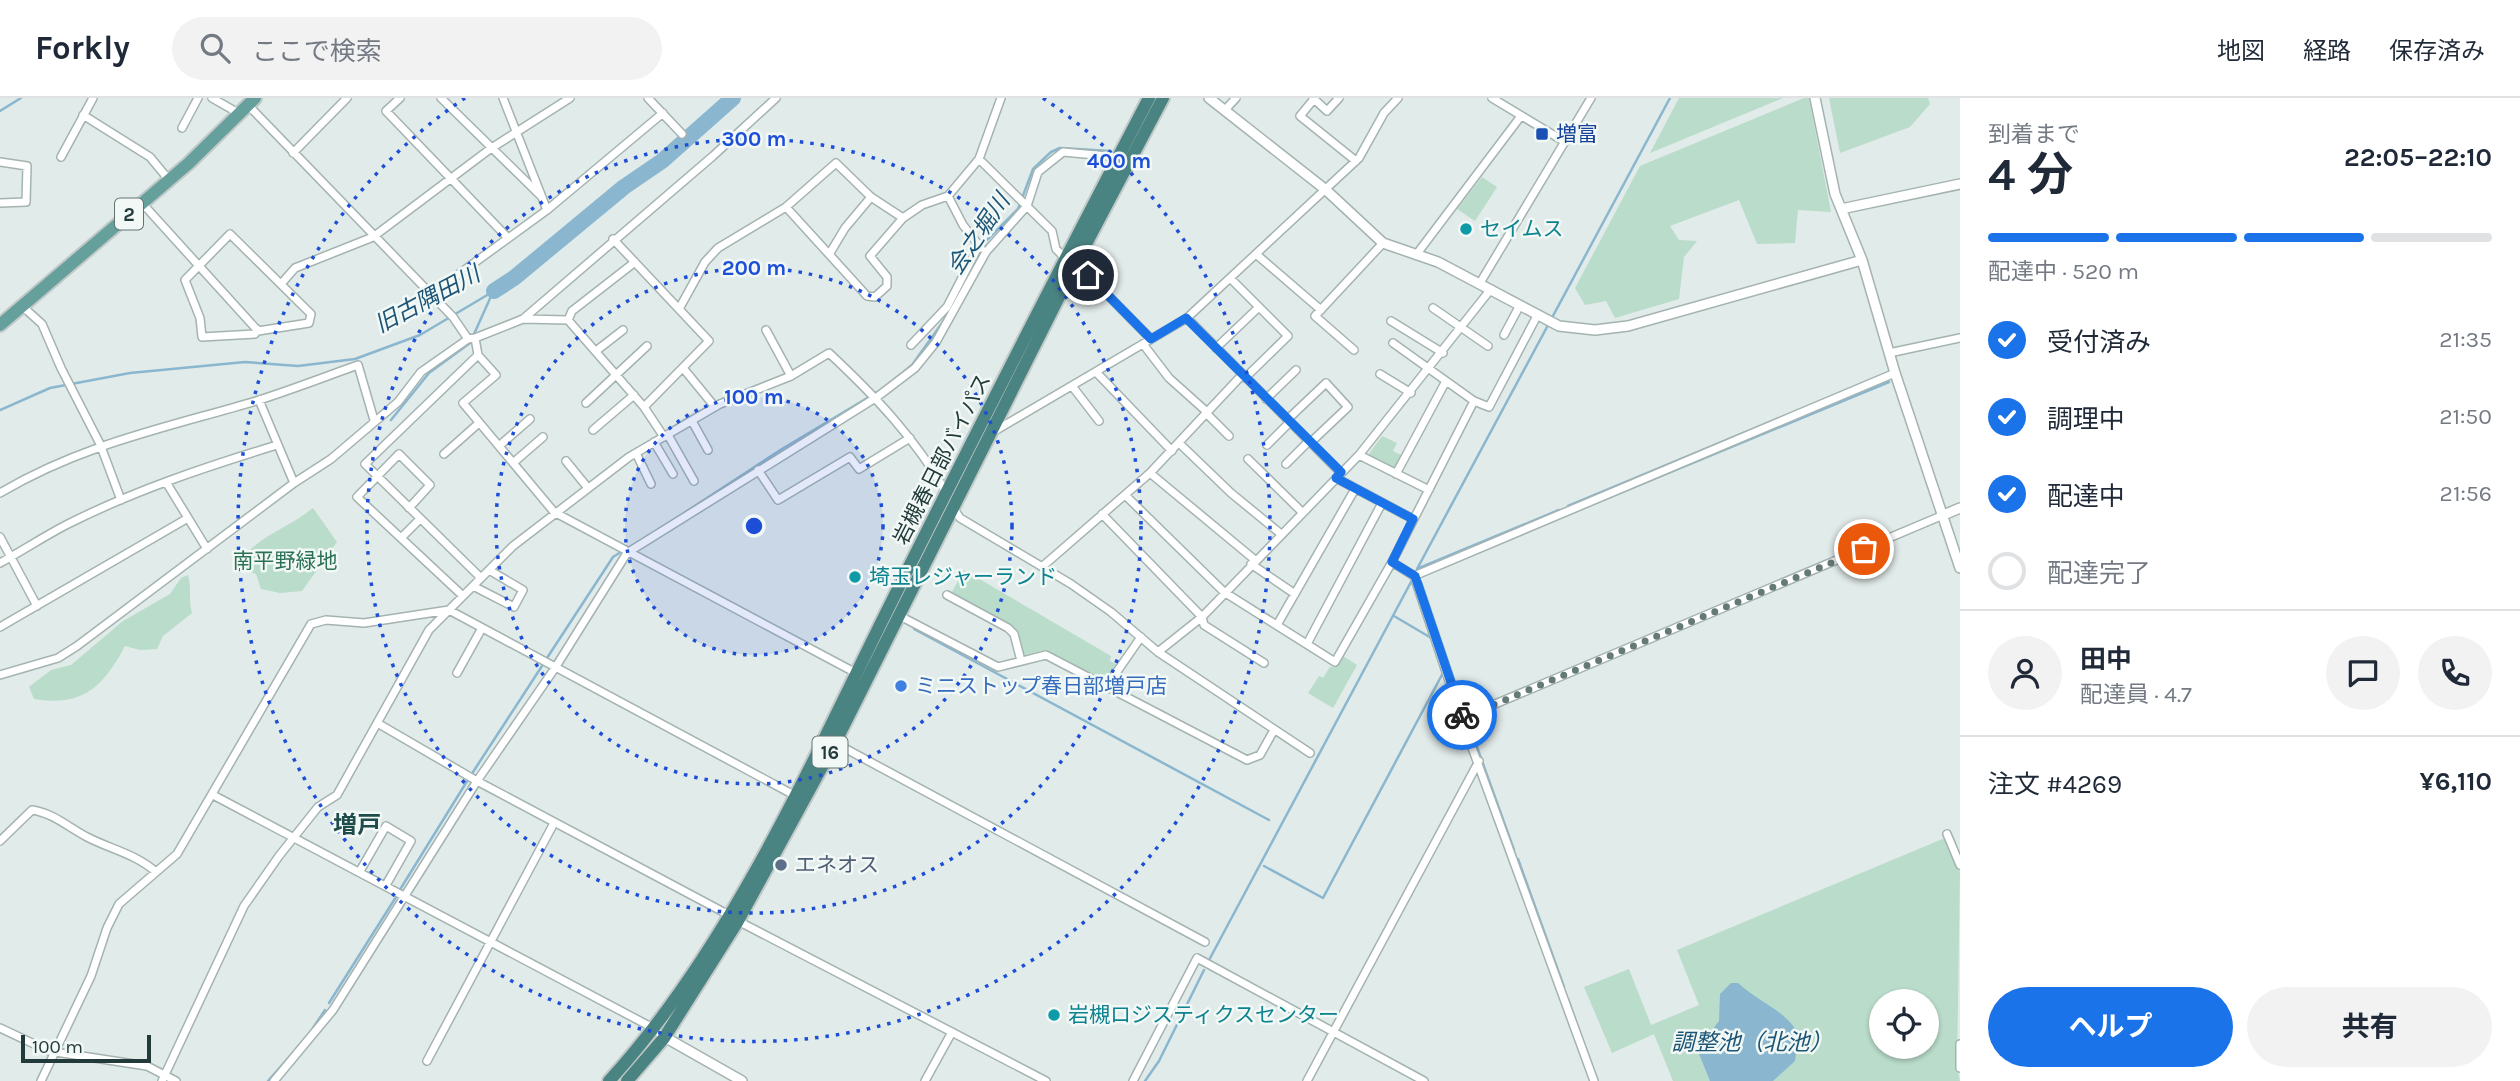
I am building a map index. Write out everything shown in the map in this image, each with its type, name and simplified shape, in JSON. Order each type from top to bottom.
[{"type":"highway","name":"岩槻春日部バイパス","points":[[627,1081],[734,918],[835,743],[990,434],[1118,157],[1149,98]]},
{"type":"highway","name":"岩槻春日部バイパス","points":[[734,918],[947,494],[1070,260],[1163,98]]},
{"type":"highway","name":"岩槻春日部バイパス","points":[[609,1081],[659,1034]]},
{"type":"main road","name":"2","points":[[0,326],[169,180],[247,106]]},
{"type":"street","points":[[61,157],[93,98]]},
{"type":"street","points":[[182,128],[198,98]]},
{"type":"street","points":[[212,98],[247,106],[471,338],[478,355],[496,375],[463,403],[554,512],[856,673]]},
{"type":"street","points":[[293,153],[347,98]]},
{"type":"street","points":[[400,98],[386,111],[508,238]]},
{"type":"street","points":[[441,98],[490,149],[542,197]]},
{"type":"street","points":[[503,98],[547,210]]},
{"type":"street","points":[[281,284],[295,268],[373,237],[490,149],[570,98]]},
{"type":"street","points":[[648,98],[682,134]]},
{"type":"street","points":[[523,319],[613,239],[713,156],[776,98]]},
{"type":"street","points":[[786,207],[867,296],[875,297],[887,286],[887,277],[870,256],[902,218],[922,205],[948,196],[979,159],[1001,98]]},
{"type":"street","points":[[1209,98],[1326,190],[1383,243],[1480,283],[1559,326],[1611,329],[1862,260]]},
{"type":"street","points":[[1225,110],[1236,98]]},
{"type":"street","points":[[1339,98],[1326,111],[1313,99],[1300,117],[1356,161]]},
{"type":"street","points":[[990,434],[1186,318],[1356,161],[1384,113],[1398,98]]},
{"type":"street","points":[[1492,98],[1565,142]]},
{"type":"street","points":[[1480,283],[1591,98]]},
{"type":"street","points":[[1815,98],[1835,194],[1862,260],[1895,373],[1960,568]]},
{"type":"street","points":[[430,295],[547,210],[663,113]]},
{"type":"street","points":[[83,115],[150,157],[169,180]]},
{"type":"street","points":[[1416,255],[1521,116]]},
{"type":"street","points":[[274,1081],[327,1018],[477,781],[555,668],[627,553],[877,397],[915,368],[950,318],[986,252],[1023,203],[1038,172],[1063,152],[1118,157]]},
{"type":"street","points":[[979,159],[1052,231],[1056,249],[1151,339]]},
{"type":"street","points":[[0,162],[27,166],[26,202],[0,204]]},
{"type":"street","points":[[679,309],[705,262],[718,248],[786,207],[836,163],[871,197],[902,218]]},
{"type":"street","points":[[1841,209],[1960,184]]},
{"type":"street","points":[[948,196],[978,247],[986,252]]},
{"type":"street","points":[[830,253],[845,228],[871,197]]},
{"type":"street","points":[[142,203],[257,328]]},
{"type":"street","points":[[230,234],[311,314],[309,323],[257,328],[255,334],[202,337],[200,318],[185,280],[230,234]]},
{"type":"street","points":[[613,239],[709,341],[644,407]]},
{"type":"street","points":[[1354,350],[1315,316],[1383,243]]},
{"type":"street","points":[[911,345],[942,312],[978,247]]},
{"type":"street","points":[[1256,254],[1321,310]]},
{"type":"street","points":[[568,320],[572,311],[635,262]]},
{"type":"street","points":[[1043,566],[1150,473],[1207,413],[1287,336],[1230,278]]},
{"type":"street","points":[[1157,652],[1202,617],[1359,455],[1430,370],[1491,289]]},
{"type":"street","points":[[1504,335],[1520,305]]},
{"type":"street","points":[[22,306],[42,324],[66,379],[100,444],[121,500]]},
{"type":"street","points":[[1216,348],[1259,307]]},
{"type":"street","points":[[1433,309],[1488,346]]},
{"type":"street","points":[[942,312],[950,318]]},
{"type":"street","points":[[1393,343],[1474,401],[1489,407],[1538,314]]},
{"type":"street","points":[[1186,318],[1310,442],[1338,475],[1355,489],[1413,519]]},
{"type":"street","points":[[0,675],[58,658],[294,482],[331,459],[398,402],[421,372],[471,338],[523,319],[568,320],[644,407],[694,481]]},
{"type":"street","points":[[1391,321],[1443,353]]},
{"type":"street","points":[[596,351],[623,330]]},
{"type":"street","points":[[766,330],[791,376]]},
{"type":"street","points":[[1889,354],[1960,338]]},
{"type":"street","points":[[1143,344],[1169,378],[1229,436]]},
{"type":"street","points":[[586,403],[647,346]]},
{"type":"street","points":[[164,1078],[244,906],[318,807],[337,795],[379,724],[429,630],[489,570],[554,512],[636,453],[715,407],[791,376],[829,354],[877,397],[910,438],[960,518],[1043,566],[1111,612],[1157,652],[1310,754]]},
{"type":"street","points":[[478,355],[365,464],[481,578]]},
{"type":"street","points":[[0,493],[43,467],[100,444],[259,400],[358,365],[374,420]]},
{"type":"street","points":[[683,368],[715,407]]},
{"type":"street","points":[[1266,399],[1296,370]]},
{"type":"street","points":[[1096,372],[1172,451]]},
{"type":"street","points":[[1415,576],[1895,373]]},
{"type":"street","points":[[1380,374],[1411,393]]},
{"type":"street","points":[[1396,474],[1446,381]]},
{"type":"street","points":[[1267,445],[1326,383],[1348,407],[1286,464]]},
{"type":"street","points":[[1072,386],[1099,421]]},
{"type":"street","points":[[593,430],[634,395]]},
{"type":"street","points":[[259,400],[294,482]]},
{"type":"street","points":[[1125,495],[1224,592],[1335,662],[1392,562],[1474,401]]},
{"type":"street","points":[[499,446],[530,419]]},
{"type":"street","points":[[692,421],[708,450]]},
{"type":"street","points":[[444,454],[479,423]]},
{"type":"street","points":[[513,463],[543,437]]},
{"type":"street","points":[[758,470],[778,500],[850,457],[859,469],[910,438]]},
{"type":"street","points":[[654,442],[673,474]]},
{"type":"street","points":[[1179,443],[1231,493],[1281,534]]},
{"type":"street","points":[[0,563],[64,526],[121,500],[277,444]]},
{"type":"street","points":[[636,453],[651,484]]},
{"type":"street","points":[[408,508],[430,485],[398,454],[357,497],[463,596]]},
{"type":"street","points":[[1359,455],[1429,490]]},
{"type":"street","points":[[1248,459],[1302,512]]},
{"type":"street","points":[[566,461],[587,488]]},
{"type":"street","points":[[1150,473],[1253,562],[1295,594]]},
{"type":"street","points":[[166,482],[207,549]]},
{"type":"street","points":[[1277,625],[1355,489]]},
{"type":"street","points":[[1307,644],[1382,503]]},
{"type":"street","points":[[1462,718],[1960,508]]},
{"type":"street","points":[[1102,514],[1202,617],[1204,625],[1264,663]]},
{"type":"street","points":[[0,626],[188,518]]},
{"type":"street","points":[[401,538],[420,519]]},
{"type":"street","points":[[0,537],[37,607]]},
{"type":"street","points":[[1392,562],[1415,576],[1462,718],[1594,1081]]},
{"type":"street","points":[[473,586],[514,607],[523,590],[489,570]]},
{"type":"street","points":[[947,595],[1008,628],[1014,634],[1020,657]]},
{"type":"street","points":[[41,1081],[57,1054],[119,904],[177,854],[312,624],[326,620],[364,623],[449,610],[794,795]]},
{"type":"street","points":[[898,615],[929,628],[998,667],[1046,655],[1247,760],[1260,755],[1273,730]]},
{"type":"street","points":[[457,673],[482,628]]},
{"type":"street","points":[[1107,686],[1141,637]]},
{"type":"street","points":[[379,724],[554,823],[1046,1081]]},
{"type":"street","points":[[835,743],[1205,942]]},
{"type":"street","points":[[1307,1081],[1479,761]]},
{"type":"street","points":[[213,795],[405,895],[743,1081]]},
{"type":"street","points":[[0,841],[32,810],[46,812],[88,838],[145,862],[156,872]]},
{"type":"street","points":[[427,1061],[554,823]]},
{"type":"street","points":[[360,871],[386,826],[411,841],[386,885]]},
{"type":"street","points":[[1947,834],[1960,865]]},
{"type":"street","points":[[1133,1081],[1197,958],[1424,1081]]},
{"type":"street","points":[[0,1028],[57,1054],[138,1065],[176,1081]]},
{"type":"street","points":[[925,1081],[952,1032]]},
{"type":"street","points":[[1960,1044],[1960,1068]]},
{"type":"green space","points":[[1679,98],[1783,98],[1650,153]]},
{"type":"green space","points":[[1809,98],[1831,212],[1798,210],[1795,243],[1757,244],[1739,200],[1670,226],[1679,240],[1697,241],[1684,257],[1679,299],[1615,318],[1606,301],[1585,305],[1575,288],[1640,166]]},
{"type":"green space","points":[[1829,98],[1928,98],[1930,104],[1910,127],[1840,153]]},
{"type":"green space","points":[[1482,177],[1497,187],[1475,221],[1457,209]]},
{"type":"green space","points":[[1382,436],[1397,443],[1393,451],[1403,456],[1395,469],[1368,455]]},
{"type":"green space","name":"南平野緑地","points":[[313,508],[337,542],[302,591],[280,593],[261,589],[256,574],[236,567],[252,548]]},
{"type":"green space","points":[[964,570],[1111,656],[1110,661],[1117,665],[1110,678],[1104,680],[1047,650],[1023,655],[1016,632],[952,596]]},
{"type":"green space","name":"南平野緑地","points":[[188,575],[192,613],[163,636],[157,649],[140,650],[125,646],[99,683],[79,697],[51,701],[34,699],[29,687],[51,670],[71,665],[123,621],[170,594],[181,578]]},
{"type":"green space","points":[[1343,656],[1357,665],[1333,708],[1308,693],[1319,676],[1323,678],[1330,667],[1336,667]]},
{"type":"green space","points":[[1945,838],[1960,872],[1957,1066],[1960,1081],[1673,1081],[1654,1034],[1612,1053],[1584,987],[1629,969],[1651,1025],[1699,1005],[1677,950]]},
{"type":"water","name":"調整池（北池）","points":[[1731,983],[1738,983],[1787,1019],[1799,1035],[1795,1061],[1773,1081],[1710,1081],[1697,1049],[1719,1021],[1720,994]]},
{"type":"waterway","points":[[0,111],[21,98]]},
{"type":"waterway","name":"旧古隅田川","points":[[494,291],[514,278],[624,187],[662,161],[733,98]]},
{"type":"waterway","points":[[1417,569],[1670,98]]},
{"type":"waterway","name":"会之堀川","points":[[953,304],[987,240],[1018,209],[1033,169],[1051,152],[1060,148],[1111,151]]},
{"type":"waterway","name":"旧古隅田川","points":[[0,410],[50,388],[130,373],[245,362],[298,366],[355,359],[420,335],[494,291]]},
{"type":"waterway","points":[[391,420],[429,373],[470,343],[492,294]]},
{"type":"waterway","name":"会之堀川","points":[[885,387],[912,365],[945,319]]},
{"type":"waterway","points":[[1557,519],[1889,382]]},
{"type":"waterway","points":[[669,523],[782,449],[879,391]]},
{"type":"waterway","points":[[1568,506],[1746,432]]},
{"type":"waterway","points":[[1419,568],[1559,510]]},
{"type":"waterway","points":[[547,658],[613,557],[624,550]]},
{"type":"waterway","points":[[1208,962],[1411,582]]},
{"type":"waterway","points":[[1421,582],[1464,709]]},
{"type":"waterway","points":[[1394,616],[1433,639]]},
{"type":"waterway","points":[[914,629],[1269,820]]},
{"type":"waterway","points":[[473,772],[542,666]]},
{"type":"waterway","points":[[1264,866],[1323,898],[1444,671]]},
{"type":"waterway","points":[[1468,722],[1514,850]]},
{"type":"waterway","points":[[401,888],[469,778]]},
{"type":"waterway","points":[[1518,859],[1564,987]]},
{"type":"waterway","points":[[329,1003],[396,897]]},
{"type":"waterway","points":[[1145,1081],[1159,1061],[1204,970]]},
{"type":"waterway","points":[[1568,999],[1576,1022]]},
{"type":"waterway","points":[[313,1028],[325,1010]]},
{"type":"waterway","points":[[268,1081],[298,1047]]},
{"type":"way so far","points":[[1462,715],[1462,718],[1864,549]]},
{"type":"place","name":"増富","points":[[1542,134]]},
{"type":"place","name":"セイムス","points":[[1466,229]]},
{"type":"place","name":"埼玉レジャーランド","points":[[855,577]]},
{"type":"place","name":"ミニストップ春日部増戸店","points":[[901,686]]},
{"type":"place","name":"エネオス","points":[[781,865]]},
{"type":"place","name":"岩槻ロジスティクスセンター","points":[[1054,1015]]},
{"type":"district","name":"増戸","points":[[357,825]]},
{"type":"route","points":[[1088,275],[1151,339],[1186,318],[1341,472],[1336,478],[1413,519],[1392,562],[1415,576],[1462,715]]}]
